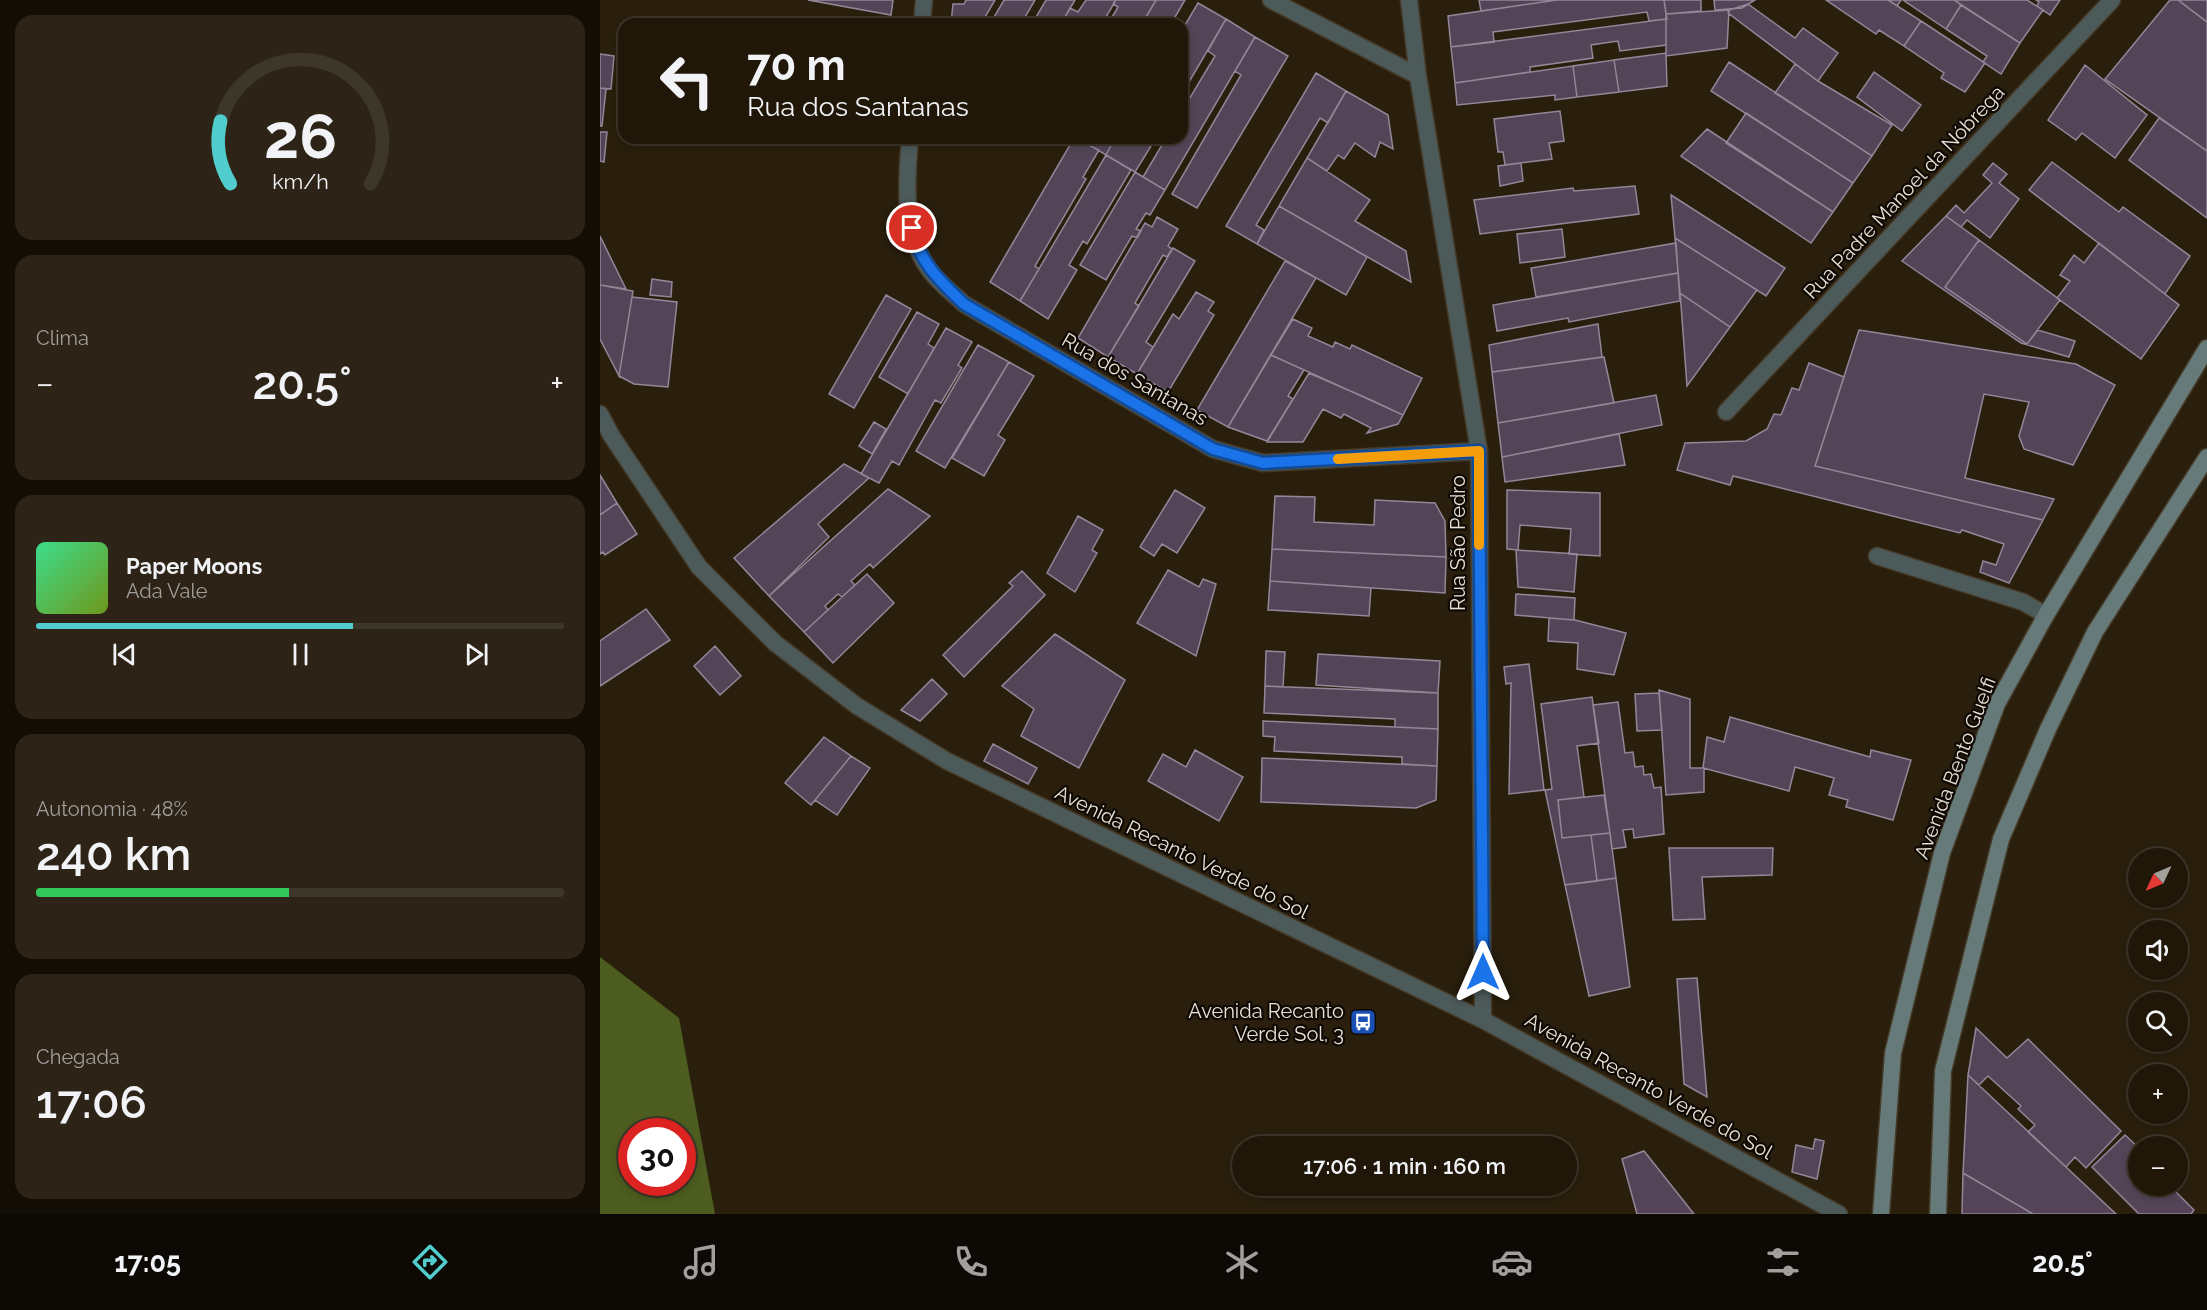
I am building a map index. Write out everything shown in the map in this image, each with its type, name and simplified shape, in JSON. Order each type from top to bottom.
[{"type":"main road","name":"Avenida Bento Guelfi","points":[[1881,1214],[1893,1053],[1942,853],[1997,704],[2046,615],[2175,396],[2207,348]]},
{"type":"main road","points":[[1938,1214],[1943,1071],[2001,839],[2048,729],[2095,632],[2207,457]]},
{"type":"street","points":[[922,18],[924,0]]},
{"type":"street","points":[[1271,0],[1418,76]]},
{"type":"street","name":"Rua São Pedro","points":[[1409,0],[1418,76],[1479,451],[1483,1020]]},
{"type":"street","name":"Rua Padre Manoel da Nóbrega","points":[[1726,412],[2112,0]]},
{"type":"street","name":"Rua dos Santanas","points":[[910,144],[908,208],[916,247],[931,273],[964,304],[1213,449],[1263,463],[1479,451]]},
{"type":"street","name":"Avenida Recanto Verde do Sol","points":[[600,414],[611,435],[699,567],[775,643],[857,706],[947,761],[1483,1020],[1835,1213]]},
{"type":"street","points":[[1877,556],[2023,602],[2046,615]]},
{"type":"green space","points":[[600,957],[679,1018],[715,1214],[600,1214]]},
{"type":"building","points":[[808,0],[893,0],[891,15]]},
{"type":"building","points":[[966,0],[995,0],[984,18],[952,18],[953,4],[964,4]]},
{"type":"building","points":[[1004,0],[1035,0],[1024,18],[994,18]]},
{"type":"building","points":[[1046,0],[1075,0],[1064,18],[1036,18]]},
{"type":"building","points":[[1086,0],[1116,0],[1106,18],[1064,18],[1070,8],[1078,12]]},
{"type":"building","points":[[1116,0],[1156,0],[1146,18],[1112,18],[1118,7],[1113,4]]},
{"type":"building","points":[[1156,0],[1185,0],[1174,18],[1146,18]]},
{"type":"building","points":[[1479,0],[1557,0],[1481,11]]},
{"type":"building","points":[[1557,0],[1664,0],[1667,19],[1649,21],[1647,12],[1493,32],[1494,42],[1451,47],[1448,16]]},
{"type":"building","points":[[1664,0],[1701,0],[1701,11],[1666,14]]},
{"type":"building","points":[[1714,0],[1755,0],[1742,8],[1715,10]]},
{"type":"building","points":[[1826,0],[1888,0],[1921,21],[1904,46],[1879,30],[1876,34]]},
{"type":"building","points":[[1888,0],[1901,0],[1897,6]]},
{"type":"building","points":[[1903,0],[1954,0],[1961,5],[1946,29]]},
{"type":"building","points":[[1954,0],[2027,0],[2043,10],[2020,43]]},
{"type":"building","points":[[2036,0],[2060,0],[2050,15],[2037,6],[2039,2]]},
{"type":"building","points":[[2170,0],[2178,0],[2207,22],[2207,151],[2105,79]]},
{"type":"building","points":[[2178,0],[2207,0],[2207,22]]},
{"type":"building","points":[[1198,3],[1226,19],[1188,84],[1188,20]]},
{"type":"building","points":[[1748,4],[1795,38],[1803,28],[1838,53],[1818,81],[1728,13],[1729,10]]},
{"type":"building","points":[[1961,5],[2020,43],[2001,74],[1983,62],[1987,56],[1946,29]]},
{"type":"building","points":[[1729,10],[1727,48],[1666,56],[1666,14]]},
{"type":"building","points":[[1226,19],[1255,37],[1165,190],[1143,177],[1162,144],[1188,144],[1188,101],[1215,56],[1208,51]]},
{"type":"building","points":[[1666,19],[1666,45],[1620,51],[1618,41],[1591,45],[1593,58],[1530,67],[1530,72],[1455,83],[1451,47]]},
{"type":"building","points":[[1921,21],[1985,63],[1965,92],[1941,78],[1944,73],[1904,46]]},
{"type":"building","points":[[1255,37],[1288,56],[1197,208],[1172,194],[1241,75],[1235,71]]},
{"type":"building","points":[[1666,53],[1667,86],[1619,92],[1614,60]]},
{"type":"building","points":[[600,54],[614,56],[611,89],[600,88]]},
{"type":"building","points":[[1614,60],[1619,92],[1577,97],[1573,66]]},
{"type":"building","points":[[1729,62],[1872,156],[1853,183],[1711,91]]},
{"type":"building","points":[[1795,64],[1818,81],[1892,125],[1872,156],[1775,93]]},
{"type":"building","points":[[2085,65],[2147,115],[2115,158],[2082,133],[2076,140],[2048,120]]},
{"type":"building","points":[[1573,66],[1577,97],[1555,100],[1555,95],[1457,105],[1455,83]]},
{"type":"building","points":[[1874,72],[1921,105],[1902,131],[1857,97]]},
{"type":"building","points":[[1316,73],[1346,91],[1328,123],[1320,118],[1256,225],[1264,230],[1257,244],[1226,226]]},
{"type":"building","points":[[600,88],[606,89],[602,126],[600,126]]},
{"type":"building","points":[[1346,91],[1388,115],[1393,149],[1380,142],[1375,157],[1355,143],[1344,159],[1338,155],[1327,171],[1307,158]]},
{"type":"building","points":[[1560,111],[1564,141],[1549,143],[1552,159],[1505,165],[1503,152],[1498,152],[1494,119]]},
{"type":"building","points":[[1746,113],[1853,183],[1833,212],[1726,143]]},
{"type":"building","points":[[2159,118],[2207,151],[2207,218],[2129,160]]},
{"type":"building","points":[[1707,129],[1833,212],[1811,243],[1681,156]]},
{"type":"building","points":[[600,132],[607,132],[604,162],[600,161]]},
{"type":"building","points":[[1070,144],[1086,144],[1099,150],[1083,177],[1086,179],[1035,266],[1039,269],[1020,301],[990,282]]},
{"type":"building","points":[[1087,144],[1112,144],[1106,155]]},
{"type":"building","points":[[1112,144],[1152,144],[1135,172],[1106,155]]},
{"type":"building","points":[[1106,155],[1131,170],[1087,244],[1083,241],[1069,265],[1077,270],[1048,319],[1020,301]]},
{"type":"building","points":[[1307,158],[1370,200],[1355,221],[1406,251],[1411,282],[1279,206]]},
{"type":"building","points":[[2052,162],[2119,212],[2123,207],[2190,256],[2165,294],[2029,190]]},
{"type":"building","points":[[1521,163],[1523,181],[1500,186],[1498,166]]},
{"type":"building","points":[[1993,163],[2007,174],[1999,183],[2019,199],[1990,238],[1967,220],[1961,227],[1946,216],[1956,205],[1964,213],[1992,183],[1983,175]]},
{"type":"building","points":[[1135,172],[1165,190],[1150,215],[1146,213],[1136,229],[1141,231],[1137,238],[1132,236],[1106,280],[1080,265]]},
{"type":"building","points":[[1635,186],[1639,214],[1480,234],[1474,200],[1573,188],[1574,191]]},
{"type":"building","points":[[1671,195],[1785,268],[1766,296],[1675,238]]},
{"type":"building","points":[[1279,206],[1367,257],[1346,295],[1257,244]]},
{"type":"building","points":[[1946,216],[1979,240],[1945,287],[2027,344],[2038,330],[2075,341],[2069,357],[2021,343],[1902,261]]},
{"type":"building","points":[[1157,217],[1178,229],[1168,246],[1172,249],[1167,257],[1163,255],[1135,303],[1139,306],[1108,357],[1078,338],[1145,223],[1152,227]]},
{"type":"building","points":[[1562,229],[1565,257],[1520,263],[1517,234]]},
{"type":"building","points":[[600,236],[626,289],[600,285]]},
{"type":"building","points":[[1675,238],[1757,290],[1730,327],[1680,293]]},
{"type":"building","points":[[1979,240],[2060,300],[2027,344],[1945,287]]},
{"type":"building","points":[[1676,243],[1678,273],[1536,297],[1531,268]]},
{"type":"building","points":[[2099,243],[2179,305],[2141,359],[2057,298],[2070,281],[2060,275],[2074,255],[2084,263]]},
{"type":"building","points":[[1173,248],[1195,261],[1146,342],[1153,347],[1137,374],[1108,357]]},
{"type":"building","points":[[1285,261],[1316,278],[1228,427],[1197,410]]},
{"type":"building","points":[[1678,273],[1680,301],[1569,322],[1568,318],[1497,331],[1493,305]]},
{"type":"building","points":[[652,279],[672,282],[671,297],[650,295]]},
{"type":"building","points":[[600,285],[633,291],[619,376],[600,339]]},
{"type":"building","points":[[1196,292],[1214,302],[1208,311],[1214,315],[1168,392],[1137,374],[1173,314],[1179,319]]},
{"type":"building","points":[[1680,293],[1730,327],[1687,386],[1681,305]]},
{"type":"building","points":[[886,295],[911,309],[854,408],[829,394]]},
{"type":"building","points":[[632,297],[677,302],[668,387],[634,384],[619,376]]},
{"type":"building","points":[[917,312],[939,324],[928,344],[934,348],[908,394],[879,377]]},
{"type":"building","points":[[1293,319],[1312,328],[1308,336],[1333,347],[1335,342],[1350,349],[1352,345],[1422,378],[1403,415],[1271,355]]},
{"type":"building","points":[[1598,324],[1602,357],[1492,372],[1489,345]]},
{"type":"building","points":[[946,328],[972,342],[958,365],[962,368],[941,403],[935,400],[899,465],[892,461],[879,483],[861,474]]},
{"type":"building","points":[[1859,330],[2076,364],[2115,385],[2073,465],[2024,449],[2019,436],[2029,402],[1984,394],[1965,478],[2054,499],[2043,520],[1815,466]]},
{"type":"building","points":[[978,345],[1009,362],[945,468],[916,451]]},
{"type":"building","points":[[1271,355],[1304,370],[1288,396],[1293,399],[1267,441],[1228,427]]},
{"type":"building","points":[[1604,357],[1614,403],[1498,423],[1492,372]]},
{"type":"building","points":[[1009,362],[1034,376],[998,435],[1005,440],[984,476],[952,458]]},
{"type":"building","points":[[1809,363],[1844,377],[1815,466],[2043,520],[2009,583],[1980,572],[1983,561],[1996,565],[2004,544],[1962,530],[1960,533],[1733,476],[1730,485],[1677,470],[1685,443],[1746,441],[1767,429],[1774,414],[1781,415],[1792,388],[1799,390]]},
{"type":"building","points":[[1309,373],[1403,415],[1398,424],[1367,433],[1371,428],[1344,414],[1341,418],[1323,409],[1303,442],[1267,442]]},
{"type":"building","points":[[1656,395],[1662,425],[1502,457],[1498,423]]},
{"type":"building","points":[[874,422],[886,429],[872,454],[859,446]]},
{"type":"building","points":[[1619,434],[1625,465],[1505,482],[1502,457]]},
{"type":"building","points":[[844,464],[869,478],[818,524],[829,537],[769,596],[734,558]]},
{"type":"building","points":[[600,475],[617,503],[600,515]]},
{"type":"building","points":[[888,489],[930,516],[873,568],[870,564],[851,581],[855,585],[842,597],[838,594],[825,606],[828,610],[804,632],[769,596]]},
{"type":"building","points":[[1175,490],[1205,508],[1177,553],[1162,544],[1154,556],[1140,547]]},
{"type":"building","points":[[1507,490],[1600,493],[1600,556],[1569,554],[1571,529],[1520,525],[1518,550],[1507,549]]},
{"type":"building","points":[[1275,496],[1315,497],[1314,522],[1374,525],[1375,500],[1435,503],[1445,521],[1446,557],[1272,549]]},
{"type":"building","points":[[617,503],[637,534],[605,555],[603,552],[600,554],[600,515]]},
{"type":"building","points":[[1078,516],[1103,530],[1092,550],[1097,553],[1075,592],[1047,573]]},
{"type":"building","points":[[1272,549],[1446,557],[1445,593],[1270,581]]},
{"type":"building","points":[[1516,550],[1577,554],[1574,592],[1518,587]]},
{"type":"building","points":[[1168,570],[1199,587],[1203,579],[1216,584],[1196,656],[1137,623]]},
{"type":"building","points":[[1022,571],[1045,595],[964,677],[943,655],[1013,586],[1009,583]]},
{"type":"building","points":[[867,574],[894,603],[833,663],[804,632]]},
{"type":"building","points":[[1270,581],[1371,588],[1369,616],[1268,610]]},
{"type":"building","points":[[1516,594],[1575,598],[1574,620],[1515,615]]},
{"type":"building","points":[[646,609],[670,640],[600,686],[600,641]]},
{"type":"building","points":[[1549,618],[1575,620],[1626,633],[1614,675],[1577,669],[1578,643],[1548,641]]},
{"type":"building","points":[[1055,634],[1125,680],[1079,768],[1021,736],[1034,709],[1002,686]]},
{"type":"building","points":[[715,646],[741,676],[720,695],[694,666]]},
{"type":"building","points":[[1266,651],[1285,652],[1283,687],[1265,686]]},
{"type":"building","points":[[1318,654],[1440,661],[1438,693],[1316,685]]},
{"type":"building","points":[[1529,664],[1544,790],[1509,794],[1511,683],[1506,684],[1504,667]]},
{"type":"building","points":[[932,679],[947,694],[920,721],[901,710]]},
{"type":"building","points":[[1265,686],[1438,693],[1438,729],[1395,727],[1395,719],[1264,713]]},
{"type":"building","points":[[1659,690],[1690,699],[1690,768],[1704,768],[1704,792],[1666,795]]},
{"type":"building","points":[[1659,693],[1662,730],[1637,731],[1635,694]]},
{"type":"building","points":[[1592,697],[1599,743],[1577,746],[1584,797],[1558,800],[1562,838],[1591,835],[1597,881],[1565,885],[1545,790],[1552,789],[1541,704]]},
{"type":"building","points":[[1618,702],[1625,753],[1633,752],[1635,767],[1643,766],[1644,775],[1651,774],[1654,788],[1661,787],[1664,834],[1634,838],[1633,829],[1623,830],[1626,847],[1612,849],[1593,705]]},
{"type":"building","points":[[1730,717],[1870,757],[1871,750],[1911,760],[1893,820],[1846,807],[1848,800],[1829,795],[1834,778],[1795,767],[1789,791],[1703,768],[1707,737],[1724,742]]},
{"type":"building","points":[[1263,721],[1438,729],[1437,766],[1402,764],[1402,757],[1274,751],[1275,737],[1263,736]]},
{"type":"building","points":[[824,737],[851,756],[811,805],[785,783]]},
{"type":"building","points":[[993,744],[1037,768],[1028,784],[984,761]]},
{"type":"building","points":[[1195,750],[1243,777],[1219,821],[1148,781],[1163,754],[1186,767]]},
{"type":"building","points":[[851,756],[870,768],[837,815],[815,800]]},
{"type":"building","points":[[1262,758],[1437,766],[1436,800],[1416,808],[1261,802]]},
{"type":"building","points":[[1604,795],[1610,833],[1562,838],[1558,800]]},
{"type":"building","points":[[1610,833],[1616,878],[1597,881],[1591,835]]},
{"type":"building","points":[[1669,848],[1773,848],[1772,875],[1702,877],[1705,919],[1673,920]]},
{"type":"building","points":[[1616,878],[1630,987],[1589,996],[1565,885]]},
{"type":"building","points":[[1697,978],[1707,1097],[1684,1084],[1677,979]]},
{"type":"building","points":[[1976,1028],[2007,1058],[2028,1039],[2121,1131],[2086,1168],[2075,1157],[2066,1167],[2028,1132],[2035,1125],[2018,1109],[2021,1106],[1988,1076],[1979,1085],[1968,1075]]},
{"type":"building","points":[[1968,1075],[2116,1214],[2033,1214],[1963,1173]]},
{"type":"building","points":[[2125,1135],[2128,1138],[2128,1196],[2180,1196],[2194,1210],[2191,1214],[2139,1214],[2092,1167]]},
{"type":"building","points":[[1815,1139],[1824,1141],[1817,1179],[1792,1172],[1796,1145],[1813,1149]]},
{"type":"building","points":[[1644,1151],[1694,1214],[1637,1214],[1622,1159]]},
{"type":"building","points":[[1963,1173],[2033,1214],[1962,1214]]},
{"type":"slow traffic","points":[[1338,459],[1479,451],[1479,545]]},
{"type":"place","name":"Avenida Recanto Verde Sol, 3","points":[[1363,1022]]},
{"type":"route","points":[[912,228],[916,247],[931,273],[964,304],[1213,449],[1263,463],[1479,451],[1483,972]]}]
